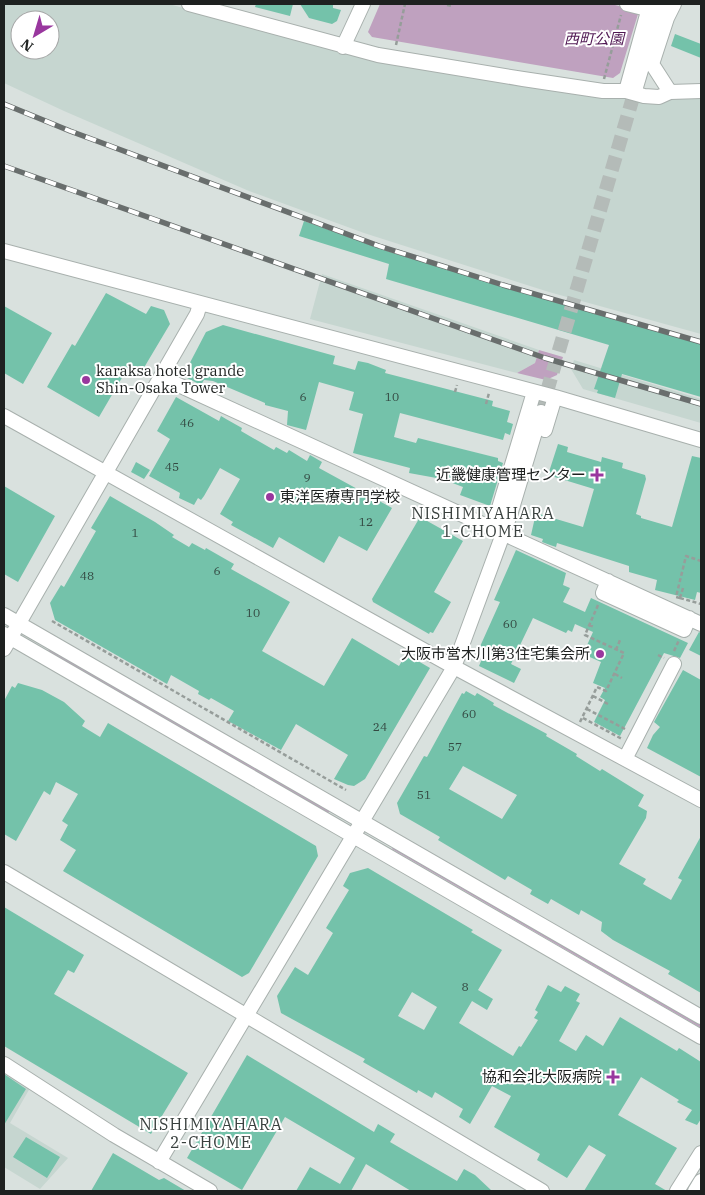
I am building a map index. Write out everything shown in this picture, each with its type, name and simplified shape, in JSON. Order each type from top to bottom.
[{"type":"street","points":[[189,4],[250,22],[283,28],[343,48],[523,79],[603,91],[631,89],[659,97],[670,92],[701,91]]},
{"type":"street","points":[[343,48],[363,4]]},
{"type":"street","points":[[631,89],[658,13],[663,4]]},
{"type":"street","points":[[670,92],[652,64],[667,18],[674,4]]},
{"type":"street","points":[[624,8],[649,6],[631,89]]},
{"type":"street","points":[[4,252],[534,392],[701,440]]},
{"type":"street","points":[[200,304],[197,314],[19,624],[6,640],[354,836],[701,1037]]},
{"type":"street","points":[[161,376],[502,534],[605,587],[692,624]]},
{"type":"street","points":[[502,534],[496,518],[534,392]]},
{"type":"street","points":[[502,534],[518,518],[555,398]]},
{"type":"street","points":[[159,1162],[454,667],[523,475],[541,412]]},
{"type":"street","points":[[4,416],[454,667],[701,800]]},
{"type":"street","points":[[4,615],[701,1017]]},
{"type":"street","points":[[625,759],[625,743],[674,664]]},
{"type":"street","points":[[4,872],[542,1191]]},
{"type":"street","points":[[4,1064],[159,1162],[210,1191]]},
{"type":"street","points":[[676,1191],[701,1152]]},
{"type":"path","points":[[396,45],[405,4]]},
{"type":"path","points":[[447,4],[453,6]]},
{"type":"path","points":[[604,79],[624,8]]},
{"type":"path","points":[[455,392],[457,383]]},
{"type":"path","points":[[486,404],[489,392]]},
{"type":"path","points":[[701,561],[686,556],[676,596],[701,604]]},
{"type":"path","points":[[580,723],[597,687],[606,691],[624,653],[585,635],[605,587]]},
{"type":"path","points":[[678,607],[683,588]]},
{"type":"path","points":[[52,621],[346,790]]},
{"type":"path","points":[[674,664],[670,660],[692,624]]},
{"type":"path","points":[[589,625],[595,627]]},
{"type":"path","points":[[616,650],[620,640]]},
{"type":"path","points":[[614,674],[622,678]]},
{"type":"path","points":[[593,696],[608,704]]},
{"type":"path","points":[[582,718],[625,743],[627,730],[587,708]]},
{"type":"path","points":[[602,717],[604,713]]},
{"type":"shaded area","points":[[4,4],[169,4],[283,36],[679,96],[701,95],[701,334],[549,292],[364,233],[249,191],[4,83]]},
{"type":"shaded area","points":[[322,274],[539,350],[535,363],[517,373],[310,319]]},
{"type":"shaded area","points":[[574,360],[701,399],[701,423],[583,389],[571,369]]},
{"type":"shaded area","points":[[4,1071],[30,1088],[10,1123],[68,1158],[40,1189],[4,1167]]},
{"type":"green space","name":"西町公園","points":[[380,4],[611,4],[635,10],[638,14],[620,73],[613,78],[372,37],[368,32]]},
{"type":"green space","points":[[539,350],[563,357],[557,375],[546,380],[517,373],[535,363]]},
{"type":"green space","points":[[49,649],[330,811],[328,813],[48,652]]},
{"type":"green space","points":[[394,846],[701,1024],[701,1028],[392,849]]},
{"type":"building","points":[[256,4],[293,4],[290,16],[255,7]]},
{"type":"building","points":[[300,4],[333,4],[333,8],[341,10],[337,21],[332,24],[309,18]]},
{"type":"building","points":[[675,34],[701,44],[701,58],[671,46]]},
{"type":"building","points":[[304,221],[393,253],[701,344],[701,397],[622,374],[615,398],[597,393],[598,390],[594,389],[609,345],[386,279],[389,264],[299,236]]},
{"type":"building","points":[[106,293],[146,314],[151,306],[164,310],[170,324],[142,371],[130,364],[99,417],[47,387],[72,344],[75,346]]},
{"type":"building","points":[[4,306],[52,333],[23,384],[4,373]]},
{"type":"building","points":[[223,325],[335,356],[333,364],[355,370],[358,361],[368,363],[386,370],[385,373],[493,401],[492,406],[510,411],[507,422],[513,424],[510,435],[505,433],[503,440],[400,413],[394,437],[416,443],[418,438],[498,458],[498,461],[503,463],[490,506],[460,495],[463,487],[442,479],[409,473],[410,468],[353,453],[363,414],[349,410],[354,392],[319,382],[306,430],[287,425],[288,411],[265,405],[265,403],[213,381],[204,380],[201,385],[183,376],[206,332]]},
{"type":"building","points":[[176,397],[219,421],[221,416],[242,428],[241,431],[274,450],[276,447],[287,453],[289,450],[307,461],[310,455],[322,462],[319,468],[392,508],[367,551],[339,536],[324,563],[279,537],[273,548],[231,525],[233,522],[220,514],[240,479],[220,468],[204,496],[201,500],[198,498],[194,505],[179,498],[180,493],[149,476],[170,439],[157,431]]},
{"type":"building","points":[[558,444],[568,447],[567,452],[601,462],[602,457],[623,463],[622,468],[645,475],[646,479],[636,514],[641,516],[641,518],[672,527],[692,456],[701,458],[701,593],[697,592],[695,600],[655,590],[657,580],[629,572],[629,566],[557,543],[556,547],[542,542],[543,539],[531,535],[536,513],[583,527],[594,489],[548,475]]},
{"type":"building","points":[[136,462],[150,470],[144,479],[131,472]]},
{"type":"building","points":[[4,486],[55,516],[18,582],[4,574]]},
{"type":"building","points":[[110,496],[155,522],[174,535],[172,537],[189,547],[192,543],[205,550],[206,548],[234,564],[231,569],[290,602],[262,651],[324,686],[352,638],[399,666],[406,654],[430,668],[365,779],[354,786],[334,779],[348,755],[296,724],[281,750],[228,721],[234,711],[211,698],[209,700],[198,694],[199,691],[171,675],[167,684],[55,620],[50,603],[61,585],[64,587],[96,531],[91,528]]},
{"type":"building","points":[[420,517],[463,541],[434,592],[451,602],[433,633],[430,632],[429,634],[373,602],[372,599]]},
{"type":"building","points":[[516,550],[566,573],[563,585],[570,588],[563,602],[585,612],[591,598],[688,643],[680,658],[664,653],[620,736],[594,722],[605,700],[600,697],[605,688],[593,683],[601,662],[583,654],[593,632],[575,624],[572,632],[568,630],[566,633],[533,618],[511,664],[521,669],[514,683],[479,666],[484,654],[478,651],[500,602],[494,600]]},
{"type":"building","points":[[699,632],[701,633],[701,656],[689,650]]},
{"type":"building","points":[[683,670],[701,680],[701,777],[647,748],[653,735],[660,727],[654,722]]},
{"type":"building","points":[[18,683],[42,690],[64,702],[85,721],[82,726],[100,737],[108,723],[316,846],[318,856],[249,973],[242,977],[63,871],[76,850],[60,840],[68,825],[62,821],[78,794],[56,782],[50,795],[44,791],[16,841],[4,834],[4,701],[12,686],[15,688]]},
{"type":"building","points":[[466,691],[475,696],[477,693],[494,703],[493,705],[547,734],[546,736],[577,754],[576,756],[600,771],[602,769],[644,795],[638,806],[647,811],[646,818],[619,864],[646,879],[643,884],[671,900],[682,880],[678,878],[701,836],[701,993],[668,974],[670,971],[613,940],[601,931],[602,922],[581,910],[579,915],[551,899],[548,904],[530,894],[532,890],[508,876],[505,880],[438,840],[440,837],[400,814],[397,803],[424,756],[427,757],[462,693],[464,694]],"holes":[[[463,766],[517,795],[502,819],[449,789]]]},
{"type":"building","points":[[368,868],[473,930],[471,932],[502,950],[478,990],[493,999],[487,1010],[472,1001],[459,1023],[513,1056],[538,1020],[534,1018],[538,1012],[535,1010],[548,985],[561,992],[565,986],[580,994],[576,1001],[580,1003],[559,1041],[576,1051],[586,1035],[603,1046],[620,1017],[677,1051],[679,1048],[701,1062],[701,1119],[697,1125],[685,1120],[692,1110],[641,1077],[618,1115],[677,1148],[655,1184],[667,1191],[584,1191],[606,1155],[589,1145],[567,1178],[537,1160],[540,1154],[494,1127],[511,1096],[492,1086],[470,1124],[459,1117],[463,1109],[435,1092],[432,1098],[418,1090],[417,1093],[363,1062],[365,1059],[281,1013],[277,996],[295,967],[308,975],[333,933],[326,928],[349,890],[343,886],[350,873]],"holes":[[[412,992],[437,1007],[424,1030],[398,1016]]]},
{"type":"building","points":[[4,907],[84,955],[74,973],[68,970],[54,994],[188,1073],[151,1134],[4,1046]]},
{"type":"building","points":[[247,1055],[374,1132],[378,1124],[395,1134],[390,1142],[457,1181],[464,1169],[475,1175],[492,1191],[411,1191],[366,1164],[351,1191],[296,1191],[310,1167],[340,1184],[355,1158],[285,1117],[242,1190],[187,1158]]},
{"type":"building","points":[[4,1074],[26,1089],[4,1125]]},
{"type":"building","points":[[26,1137],[60,1157],[47,1178],[13,1157]]},
{"type":"building","points":[[113,1153],[159,1180],[164,1178],[186,1191],[91,1191]]},
{"type":"tunnel","points":[[541,412],[636,87]]},
{"type":"railway","points":[[4,104],[70,131],[379,246],[503,285],[701,342]]},
{"type":"railway","points":[[4,166],[545,358],[701,404]]},
{"type":"place","name":"karaksa hotel grande Shin-Osaka Tower","points":[[86,380]]},
{"type":"place","name":"近畿健康管理センター","points":[[597,475]]},
{"type":"place","name":"東洋医療専門学校","points":[[270,497]]},
{"type":"place","name":"大阪市営木川第3住宅集会所","points":[[600,654]]},
{"type":"place","name":"協和会北大阪病院","points":[[613,1077]]},
{"type":"district","name":"NISHIMIYAHARA 1-CHOME","points":[[483,522]]},
{"type":"district","name":"NISHIMIYAHARA 2-CHOME","points":[[211,1133]]}]
